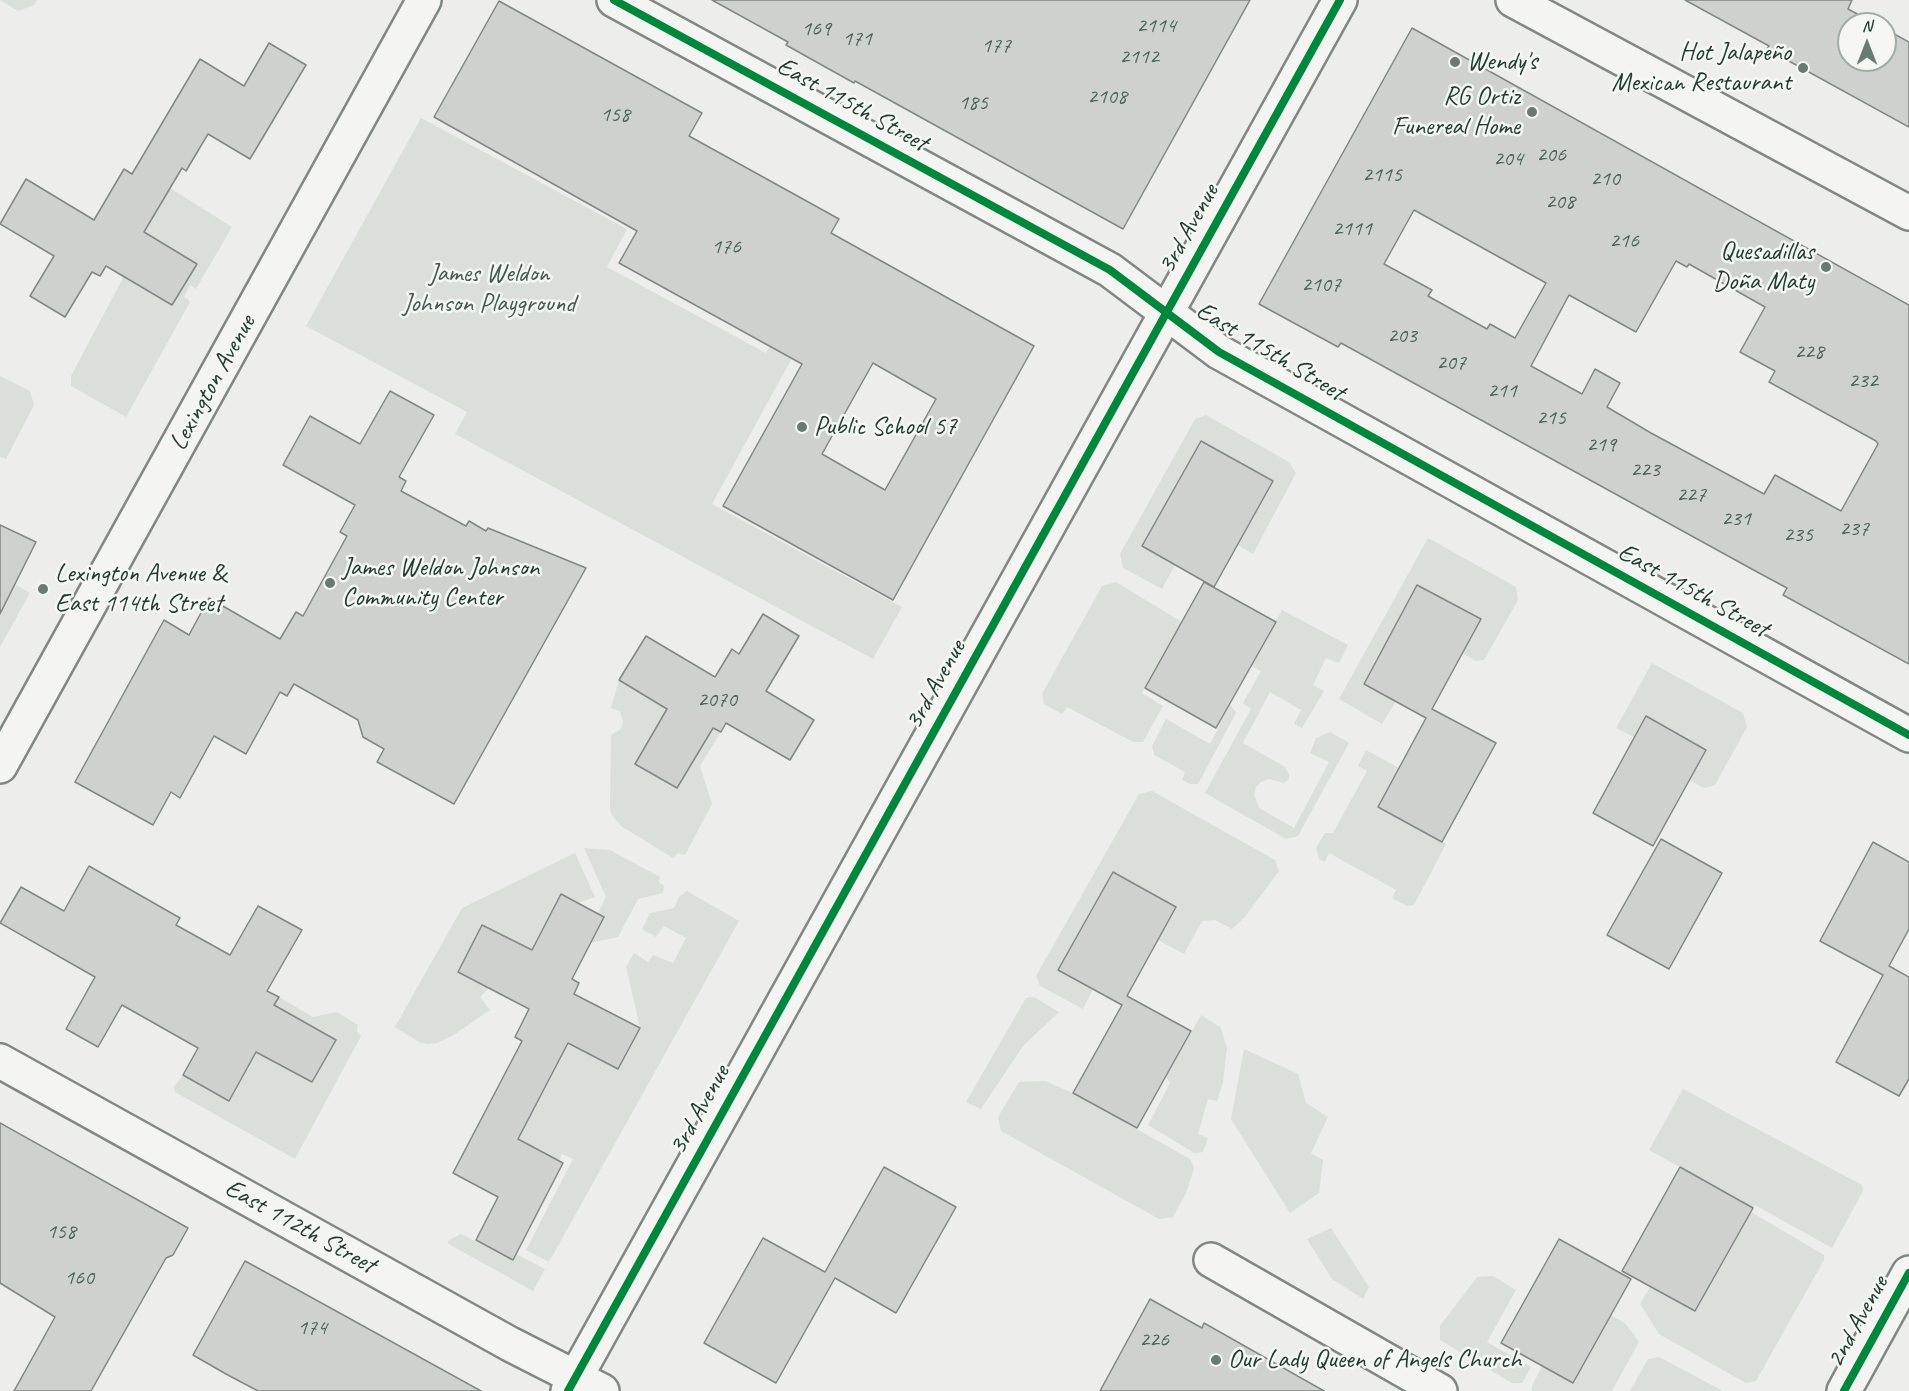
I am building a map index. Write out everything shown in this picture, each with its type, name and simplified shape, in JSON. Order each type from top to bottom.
[{"type":"street","name":"Lexington Avenue","points":[[0,766],[424,0]]},
{"type":"street","name":"East 115th Street","points":[[614,0],[1110,270],[1220,352],[1909,735]]},
{"type":"street","name":"3rd Avenue","points":[[582,1386],[1166,312],[1340,0]]},
{"type":"street","points":[[1514,0],[1909,213]]},
{"type":"street","name":"East 112th Street","points":[[0,1060],[582,1386]]},
{"type":"street","points":[[1211,1260],[1440,1391]]},
{"type":"street","name":"2nd Avenue","points":[[1844,1391],[1909,1273]]},
{"type":"green space","points":[[0,0],[37,0],[34,5],[18,11]]},
{"type":"green space","name":"James Weldon Johnson Playground","points":[[421,118],[627,229],[607,267],[766,353],[793,305],[814,318],[712,504],[902,607],[873,659],[455,434],[467,412],[306,326]]},
{"type":"green space","points":[[170,188],[232,227],[196,289],[190,285],[184,297],[190,302],[126,417],[71,386],[71,376],[124,276],[197,264],[144,232]]},
{"type":"green space","points":[[0,376],[30,391],[34,405],[6,459],[0,457]]},
{"type":"green space","points":[[1206,415],[1289,462],[1296,473],[1253,554],[1237,545],[1273,481],[1201,441],[1142,546],[1175,565],[1162,589],[1123,568],[1120,554],[1195,419]]},
{"type":"green space","points":[[1428,538],[1516,587],[1518,600],[1484,660],[1476,661],[1462,653],[1481,619],[1417,585],[1364,683],[1396,701],[1382,724],[1339,699]]},
{"type":"green space","points":[[0,576],[30,593],[0,647]]},
{"type":"green space","points":[[1116,582],[1182,622],[1142,693],[1163,706],[1143,742],[1133,742],[1067,707],[1062,714],[1044,704],[1042,694],[1102,586]]},
{"type":"green space","points":[[1282,610],[1348,645],[1339,663],[1326,658],[1313,685],[1324,691],[1302,728],[1294,724],[1301,710],[1270,692],[1243,743],[1285,767],[1289,779],[1284,783],[1269,779],[1261,782],[1254,794],[1259,808],[1294,828],[1329,762],[1310,753],[1316,738],[1330,732],[1349,743],[1298,836],[1286,839],[1205,793],[1251,709],[1243,703],[1261,671],[1251,666]]},
{"type":"green space","points":[[1652,663],[1743,713],[1747,727],[1715,785],[1704,788],[1689,780],[1706,749],[1646,717],[1634,737],[1616,728]]},
{"type":"green space","points":[[619,680],[667,709],[635,764],[677,788],[713,728],[721,732],[700,766],[712,804],[685,855],[678,853],[673,858],[621,826],[612,815],[610,808],[611,735],[621,729],[623,722],[620,711],[611,708]]},
{"type":"green space","points":[[1230,704],[1236,713],[1198,784],[1190,784],[1182,780],[1185,772],[1154,755],[1152,746],[1166,719],[1210,744]]},
{"type":"green space","points":[[1366,750],[1399,768],[1378,807],[1446,844],[1414,905],[1407,906],[1392,898],[1396,890],[1329,853],[1325,862],[1319,859],[1316,848],[1325,833],[1333,833],[1367,771],[1358,766]]},
{"type":"green space","points":[[1152,791],[1275,860],[1279,871],[1245,917],[1232,929],[1215,920],[1202,921],[1184,954],[1158,940],[1176,907],[1112,872],[1058,970],[1093,989],[1083,1009],[1040,986],[1036,976],[1139,794]]},
{"type":"green space","points":[[584,848],[610,850],[660,877],[659,882],[664,886],[663,893],[638,899],[618,937],[590,943],[604,917],[598,913],[606,897]]},
{"type":"green space","points":[[575,853],[595,897],[578,903],[561,895],[532,950],[482,925],[458,972],[489,988],[480,997],[490,1010],[452,1036],[437,1043],[419,1042],[395,1027],[462,908]]},
{"type":"green space","points":[[687,891],[739,921],[549,1262],[526,1250],[573,1159],[562,1154],[559,1161],[518,1139],[568,1043],[618,1069],[640,1028],[626,967],[634,953],[648,962],[653,955],[673,963],[686,938],[664,926],[656,937],[642,929],[650,913],[674,908],[679,897]]},
{"type":"green space","points":[[279,997],[313,1017],[337,1012],[358,1025],[357,1032],[361,1036],[295,1159],[175,1092],[174,1087],[183,1075],[229,1101],[256,1052],[312,1082],[336,1040],[274,1005]]},
{"type":"green space","points":[[1034,997],[1059,1012],[1023,1046],[981,1109],[966,1102],[1026,998]]},
{"type":"green space","points":[[1201,1015],[1221,1028],[1227,1048],[1223,1082],[1217,1101],[1208,1099],[1198,1134],[1208,1138],[1203,1152],[1194,1153],[1148,1125],[1170,1083],[1166,1077]]},
{"type":"green space","points":[[1244,1049],[1298,1074],[1306,1103],[1328,1117],[1311,1153],[1323,1160],[1319,1193],[1290,1213],[1231,1119]]},
{"type":"green space","points":[[1045,1081],[1073,1093],[1190,1159],[1194,1168],[1186,1193],[1173,1217],[1159,1219],[1001,1131],[998,1117],[1019,1082]]},
{"type":"green space","points":[[1683,1089],[1862,1185],[1863,1191],[1832,1248],[1755,1205],[1753,1208],[1649,1150]]},
{"type":"green space","points":[[1751,1212],[1824,1255],[1824,1260],[1756,1381],[1746,1383],[1659,1334],[1640,1304],[1650,1287],[1695,1311]]},
{"type":"green space","points":[[1331,1228],[1369,1287],[1363,1299],[1332,1279],[1307,1239]]},
{"type":"green space","points":[[461,1234],[513,1260],[516,1254],[545,1269],[533,1291],[447,1243]]},
{"type":"green space","points":[[1493,1276],[1516,1290],[1487,1342],[1531,1367],[1522,1383],[1512,1383],[1440,1340],[1440,1326],[1477,1277]]},
{"type":"green space","points":[[1611,1315],[1626,1324],[1639,1342],[1612,1391],[1532,1391],[1532,1386],[1542,1366],[1573,1383]]},
{"type":"green space","points":[[1659,1357],[1723,1391],[1630,1391],[1648,1359]]},
{"type":"building","points":[[712,0],[1250,0],[1123,229],[855,81],[854,83],[786,45],[788,42]]},
{"type":"building","points":[[1685,0],[1852,0],[1848,9],[1854,12],[1837,12],[1837,72],[1897,72],[1897,36],[1909,42],[1909,127],[1767,49],[1769,46]]},
{"type":"building","points":[[499,1],[702,113],[689,136],[839,219],[831,233],[1034,346],[893,600],[723,506],[802,364],[619,263],[637,231],[434,117]],"holes":[[[873,363],[936,399],[885,490],[822,454]]]},
{"type":"building","points":[[1412,28],[1909,305],[1909,664],[1783,595],[1787,588],[1341,343],[1338,347],[1259,304]],"holes":[[[1414,210],[1546,283],[1515,338],[1490,324],[1487,329],[1428,296],[1432,290],[1384,264]],[[1676,261],[1687,267],[1689,264],[1765,307],[1740,352],[1775,371],[1769,382],[1878,444],[1841,511],[1775,475],[1764,494],[1651,433],[1607,407],[1620,383],[1595,369],[1582,394],[1531,366],[1569,295],[1636,332]]]},
{"type":"building","points":[[269,43],[306,65],[250,159],[208,134],[186,171],[182,168],[144,232],[197,264],[172,305],[106,266],[100,276],[92,272],[65,317],[30,296],[54,256],[0,224],[26,179],[94,220],[124,169],[132,174],[200,59],[244,86]]},
{"type":"building","points":[[390,391],[434,415],[399,477],[406,481],[401,491],[466,526],[469,521],[486,531],[488,528],[586,568],[454,804],[377,762],[384,749],[363,737],[358,720],[294,684],[287,696],[280,692],[246,754],[214,736],[180,798],[171,792],[153,825],[75,782],[164,620],[189,635],[209,598],[280,639],[296,612],[303,616],[347,536],[340,532],[355,505],[283,465],[310,416],[360,444]]},
{"type":"building","points":[[1201,441],[1273,481],[1214,587],[1142,546]]},
{"type":"building","points":[[0,525],[36,542],[0,614]]},
{"type":"building","points":[[1204,582],[1276,622],[1216,728],[1145,688]]},
{"type":"building","points":[[1417,585],[1481,619],[1432,709],[1496,743],[1442,842],[1378,807],[1426,718],[1364,684]]},
{"type":"building","points":[[763,614],[799,636],[766,691],[814,720],[790,760],[726,723],[721,732],[713,728],[677,788],[635,764],[667,709],[619,680],[646,636],[715,677],[732,649],[739,654]]},
{"type":"building","points":[[1646,716],[1706,750],[1653,846],[1593,813]]},
{"type":"building","points":[[1661,839],[1722,873],[1669,969],[1607,935]]},
{"type":"building","points":[[1873,842],[1909,862],[1909,929],[1889,966],[1909,977],[1909,1079],[1899,1096],[1836,1062],[1883,975],[1820,941]]},
{"type":"building","points":[[89,866],[180,918],[176,925],[230,955],[258,906],[302,930],[267,991],[279,997],[274,1005],[336,1040],[312,1082],[256,1052],[229,1101],[183,1075],[198,1048],[122,1005],[98,1047],[66,1029],[95,977],[0,923],[21,887],[64,911]]},
{"type":"building","points":[[1113,872],[1176,907],[1127,996],[1191,1031],[1137,1128],[1073,1093],[1122,1005],[1058,970]]},
{"type":"building","points":[[561,894],[604,917],[572,979],[579,983],[574,994],[640,1028],[618,1069],[568,1043],[518,1139],[563,1163],[513,1260],[476,1240],[498,1197],[453,1173],[522,1041],[515,1037],[529,1009],[458,972],[482,925],[532,950]]},
{"type":"building","points":[[0,1123],[188,1228],[173,1255],[166,1258],[91,1391],[14,1391],[55,1317],[0,1283]]},
{"type":"building","points":[[884,1167],[956,1207],[896,1313],[835,1278],[776,1383],[704,1343],[763,1238],[825,1272]]},
{"type":"building","points":[[1680,1167],[1753,1208],[1695,1311],[1622,1271]]},
{"type":"building","points":[[1559,1239],[1631,1279],[1573,1383],[1501,1343]]},
{"type":"building","points":[[245,1261],[481,1391],[258,1391],[226,1374],[193,1355]]},
{"type":"building","points":[[1150,1299],[1202,1328],[1204,1323],[1324,1391],[1100,1391]]},
{"type":"cycle path","points":[[614,0],[1110,270],[1219,352],[1909,735]]},
{"type":"cycle path","points":[[568,1391],[1340,0]]},
{"type":"cycle path","points":[[1844,1391],[1909,1273]]},
{"type":"place","name":"Wendy's","points":[[1455,62]]},
{"type":"place","name":"Hot Jalapeño Mexican Restaurant","points":[[1803,68]]},
{"type":"place","name":"RG Ortiz Funereal Home","points":[[1532,112]]},
{"type":"place","name":"Quesadillas Doña Maty","points":[[1826,267]]},
{"type":"place","name":"Public School 57","points":[[802,427]]},
{"type":"place","name":"James Weldon Johnson Community Center","points":[[330,583]]},
{"type":"place","name":"Lexington Avenue & East 114th Street","points":[[43,589]]},
{"type":"place","name":"Our Lady Queen of Angels Church","points":[[1216,1360]]}]
